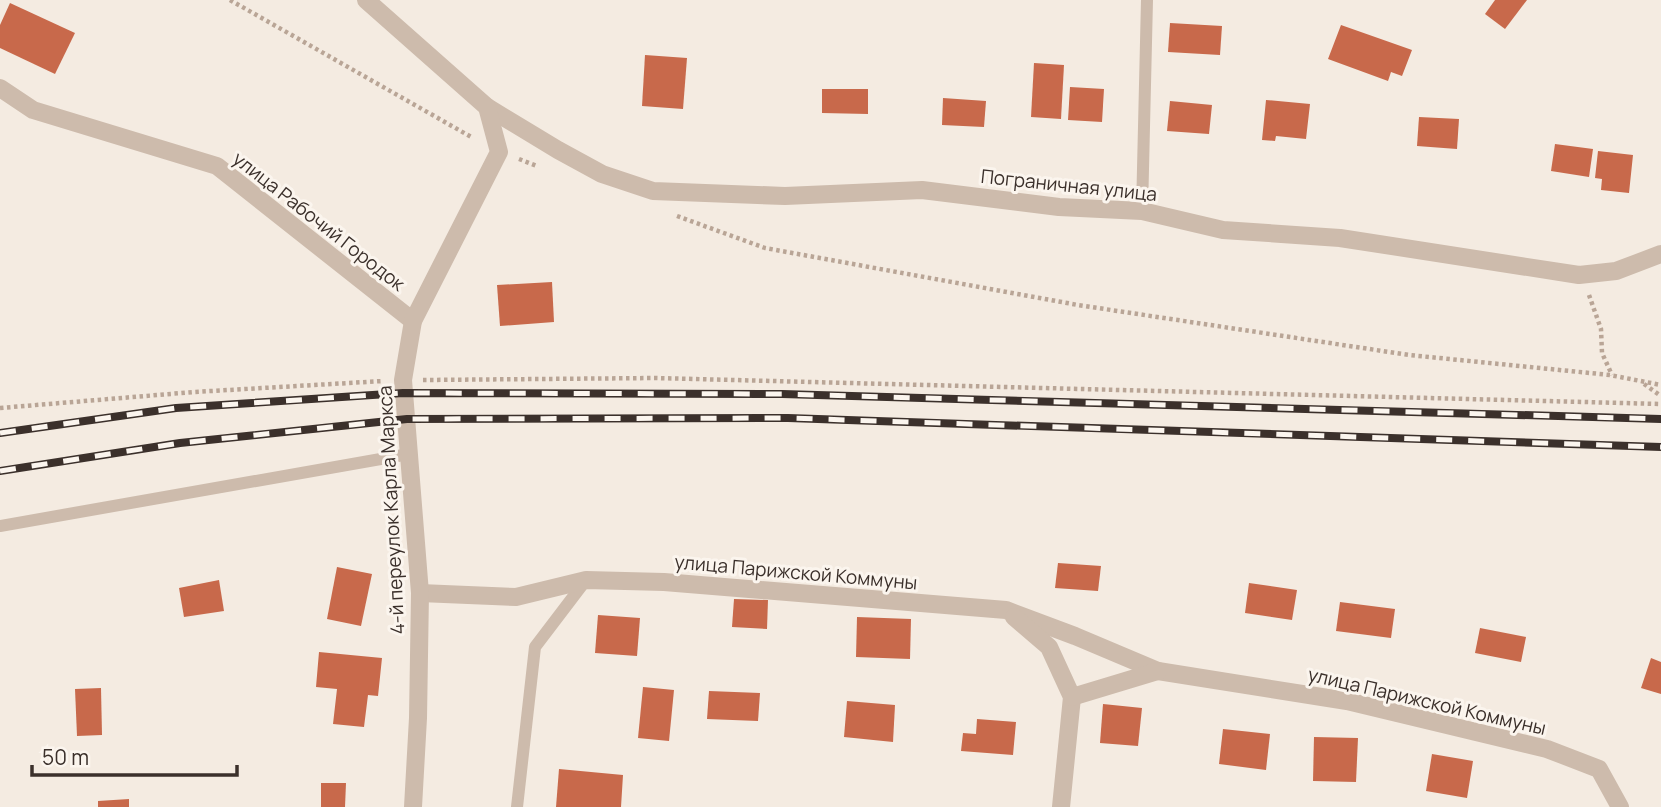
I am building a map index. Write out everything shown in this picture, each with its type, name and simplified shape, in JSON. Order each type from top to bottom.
[{"type":"street","name":"Пограничная улица","points":[[366,0],[487,107],[602,174],[653,191],[785,196],[922,190],[1059,207],[1142,211],[1223,230],[1340,238],[1579,275],[1616,271],[1661,254]]},
{"type":"street","name":"улица Рабочий Городок","points":[[0,88],[33,110],[217,166],[413,321]]},
{"type":"street","points":[[487,107],[499,152]]},
{"type":"street","name":"4-й переулок Карла Маркса","points":[[413,807],[420,593],[403,380],[413,321],[499,152]]},
{"type":"street","name":"улица Парижской Коммуны","points":[[420,593],[516,597],[586,580],[664,582],[1006,610],[1158,671],[1347,701],[1547,749],[1599,768],[1620,807]]},
{"type":"street","points":[[1006,610],[1049,647],[1072,697],[1061,807]]},
{"type":"street","name":"улица Парижской Коммуны","points":[[1072,697],[1158,671]]},
{"type":"lane","points":[[1142,211],[1147,0]]},
{"type":"lane","points":[[0,526],[410,454]]},
{"type":"lane","points":[[517,807],[535,647],[586,580]]},
{"type":"path","points":[[230,0],[499,152],[550,170]]},
{"type":"path","points":[[676,216],[765,248],[1078,305],[1409,355],[1611,375],[1661,385]]},
{"type":"path","points":[[1579,275],[1601,329],[1602,353],[1611,375]]},
{"type":"path","points":[[1611,375],[1649,385],[1661,396]]},
{"type":"path","points":[[0,408],[194,392],[403,380],[656,378],[1661,404]]},
{"type":"building","points":[[1495,0],[1527,0],[1505,29],[1485,14]]},
{"type":"building","points":[[10,3],[75,33],[55,74],[0,48],[0,25]]},
{"type":"building","points":[[1170,23],[1222,26],[1220,55],[1168,52]]},
{"type":"building","points":[[1341,25],[1412,50],[1402,76],[1391,72],[1388,81],[1328,59]]},
{"type":"building","points":[[645,55],[687,58],[683,109],[642,106]]},
{"type":"building","points":[[1034,63],[1064,65],[1061,119],[1031,117]]},
{"type":"building","points":[[1070,87],[1104,89],[1102,122],[1068,120]]},
{"type":"building","points":[[822,89],[868,89],[868,114],[822,113]]},
{"type":"building","points":[[943,98],[986,101],[984,127],[942,125]]},
{"type":"building","points":[[1266,100],[1310,104],[1306,139],[1276,136],[1275,141],[1262,140]]},
{"type":"building","points":[[1170,101],[1212,105],[1209,134],[1167,131]]},
{"type":"building","points":[[1419,117],[1459,119],[1457,149],[1417,146]]},
{"type":"building","points":[[1555,144],[1593,149],[1589,177],[1551,171]]},
{"type":"building","points":[[1598,151],[1633,155],[1629,193],[1601,190],[1602,179],[1595,178]]},
{"type":"building","points":[[552,282],[554,322],[500,326],[497,285]]},
{"type":"building","points":[[1058,563],[1101,566],[1098,591],[1055,588]]},
{"type":"building","points":[[337,567],[372,574],[361,626],[327,619]]},
{"type":"building","points":[[219,580],[224,611],[184,617],[179,588]]},
{"type":"building","points":[[1249,583],[1297,590],[1292,620],[1245,613]]},
{"type":"building","points":[[734,599],[768,600],[767,629],[732,627]]},
{"type":"building","points":[[1340,602],[1395,609],[1391,638],[1336,631]]},
{"type":"building","points":[[598,615],[640,618],[637,656],[595,653]]},
{"type":"building","points":[[857,617],[911,619],[910,659],[856,657]]},
{"type":"building","points":[[1480,628],[1526,637],[1521,662],[1475,653]]},
{"type":"building","points":[[319,652],[382,658],[378,696],[368,695],[364,727],[333,724],[337,689],[316,687]]},
{"type":"building","points":[[1651,658],[1661,662],[1661,694],[1641,688]]},
{"type":"building","points":[[643,687],[674,690],[669,741],[638,738]]},
{"type":"building","points":[[101,688],[102,735],[77,736],[75,689]]},
{"type":"building","points":[[709,691],[760,693],[758,721],[707,719]]},
{"type":"building","points":[[847,701],[895,705],[893,742],[844,737]]},
{"type":"building","points":[[1103,704],[1142,708],[1138,746],[1100,743]]},
{"type":"building","points":[[977,719],[1016,722],[1013,755],[961,751],[963,733],[976,734]]},
{"type":"building","points":[[1223,729],[1270,734],[1266,770],[1219,764]]},
{"type":"building","points":[[1314,737],[1358,738],[1356,782],[1313,781]]},
{"type":"building","points":[[1432,754],[1473,761],[1467,798],[1426,791]]},
{"type":"building","points":[[559,769],[623,775],[621,807],[556,807]]},
{"type":"building","points":[[321,783],[346,783],[345,807],[321,807]]},
{"type":"building","points":[[129,799],[129,807],[98,807],[98,801]]},
{"type":"railway","points":[[0,433],[176,408],[403,393],[782,394],[1661,419]]},
{"type":"railway","points":[[0,471],[180,443],[407,419],[788,418],[1661,447]]}]
